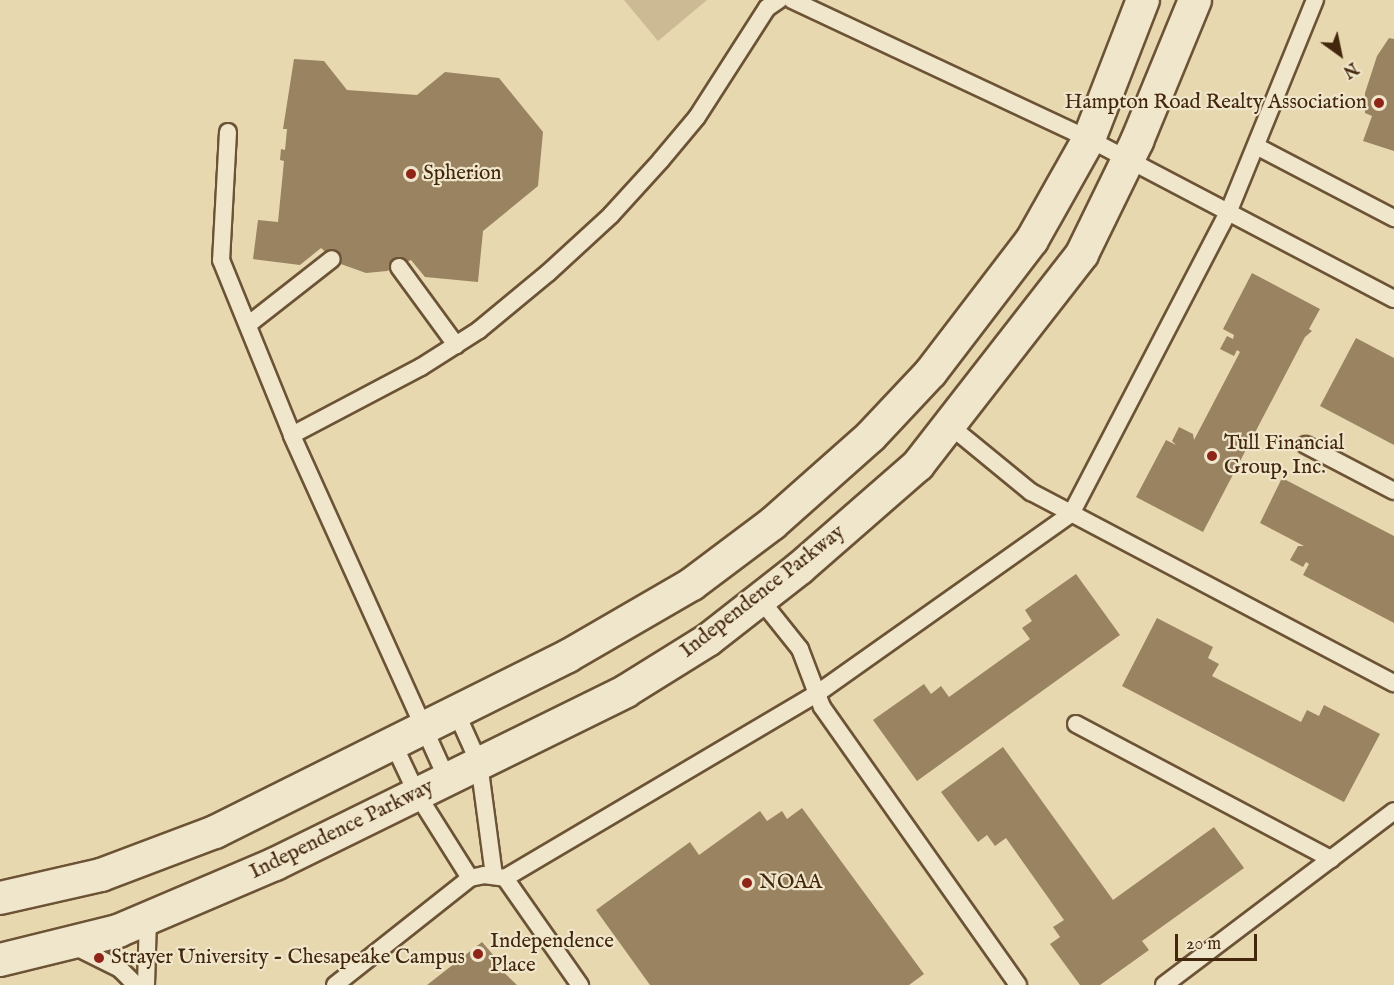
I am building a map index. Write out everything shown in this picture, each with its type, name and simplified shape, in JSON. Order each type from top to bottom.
[{"type":"street","points":[[0,898],[101,875],[178,848],[456,712],[646,612],[692,584],[813,490],[923,380],[984,306],[1032,240],[1089,139],[1143,0]]},
{"type":"street","name":"Independence Parkway","points":[[0,960],[118,931],[275,864],[626,691],[708,640],[760,599],[918,465],[1082,254],[1127,161],[1195,0]]},
{"type":"lane","points":[[292,435],[421,367],[456,345],[548,273],[611,215],[697,117],[767,8],[780,0]]},
{"type":"lane","points":[[792,0],[1089,139],[1127,161],[1394,299]]},
{"type":"lane","points":[[335,985],[470,878],[499,877],[815,695],[1071,514],[1228,213],[1315,0]]},
{"type":"lane","points":[[228,132],[221,260],[249,324],[292,435],[447,779]]},
{"type":"lane","points":[[1256,146],[1394,218]]},
{"type":"lane","points":[[249,324],[332,259]]},
{"type":"lane","points":[[399,267],[456,345]]},
{"type":"lane","points":[[950,425],[1005,474],[1071,514],[1394,683]]},
{"type":"lane","points":[[1306,445],[1394,491]]},
{"type":"lane","points":[[760,599],[800,649],[815,695],[1018,985]]},
{"type":"lane","points":[[456,712],[480,763],[499,877],[580,985]]},
{"type":"lane","points":[[1076,724],[1331,859]]},
{"type":"lane","points":[[393,743],[417,794],[470,878]]},
{"type":"lane","points":[[1164,985],[1394,811]]},
{"type":"lane","points":[[146,985],[148,918]]},
{"type":"lane","points":[[69,943],[120,969],[136,985]]},
{"type":"shaded area","points":[[624,0],[707,0],[658,41]]},
{"type":"building","name":"Hampton Road Realty Association","points":[[1389,38],[1394,39],[1394,151],[1363,141],[1372,116],[1365,113],[1365,93],[1377,56]]},
{"type":"building","name":"Spherion","points":[[294,59],[324,61],[347,90],[417,95],[445,72],[499,78],[543,132],[538,186],[483,231],[478,282],[425,277],[411,260],[387,271],[366,273],[338,263],[321,248],[300,265],[253,259],[258,220],[278,222],[284,161],[280,160],[281,149],[285,150],[287,129],[283,129]]},
{"type":"building","points":[[1252,273],[1320,309],[1309,329],[1312,331],[1305,337],[1203,532],[1136,497],[1166,440],[1176,445],[1172,441],[1179,427],[1193,434],[1194,440],[1240,352],[1237,350],[1234,356],[1220,349],[1227,336],[1233,339],[1234,335],[1223,329]]},
{"type":"building","points":[[1356,338],[1394,358],[1394,445],[1320,406]]},
{"type":"building","points":[[1282,478],[1394,536],[1394,623],[1303,575],[1309,564],[1306,562],[1303,567],[1290,560],[1298,546],[1304,546],[1260,523]]},
{"type":"building","points":[[1076,574],[1120,635],[917,781],[873,720],[924,684],[931,694],[941,686],[949,697],[1030,639],[1022,628],[1032,621],[1025,610]]},
{"type":"building","points":[[1157,618],[1213,647],[1208,658],[1219,664],[1212,676],[1301,722],[1307,710],[1319,716],[1324,705],[1380,734],[1344,802],[1122,686]]},
{"type":"building","points":[[1003,747],[1113,900],[1214,827],[1244,868],[1142,941],[1149,950],[1100,985],[1080,985],[1050,944],[1060,937],[1053,927],[1064,920],[1006,838],[995,846],[987,835],[978,842],[941,792]]},
{"type":"building","name":"NOAA","points":[[802,808],[924,974],[909,985],[650,985],[596,910],[690,842],[699,855],[760,811],[767,821],[782,811],[787,819]]},
{"type":"building","name":"Independence Place","points":[[482,942],[501,964],[498,967],[517,985],[427,985]]},
{"type":"place","name":"Hampton Road Realty Association","points":[[1379,103]]},
{"type":"place","name":"Spherion","points":[[411,174]]},
{"type":"place","name":"Tull Financial Group, Inc.","points":[[1212,456]]},
{"type":"place","name":"NOAA","points":[[747,883]]},
{"type":"place","name":"Independence Place","points":[[478,954]]},
{"type":"place","name":"Strayer University - Chesapeake Campus","points":[[99,958]]}]
